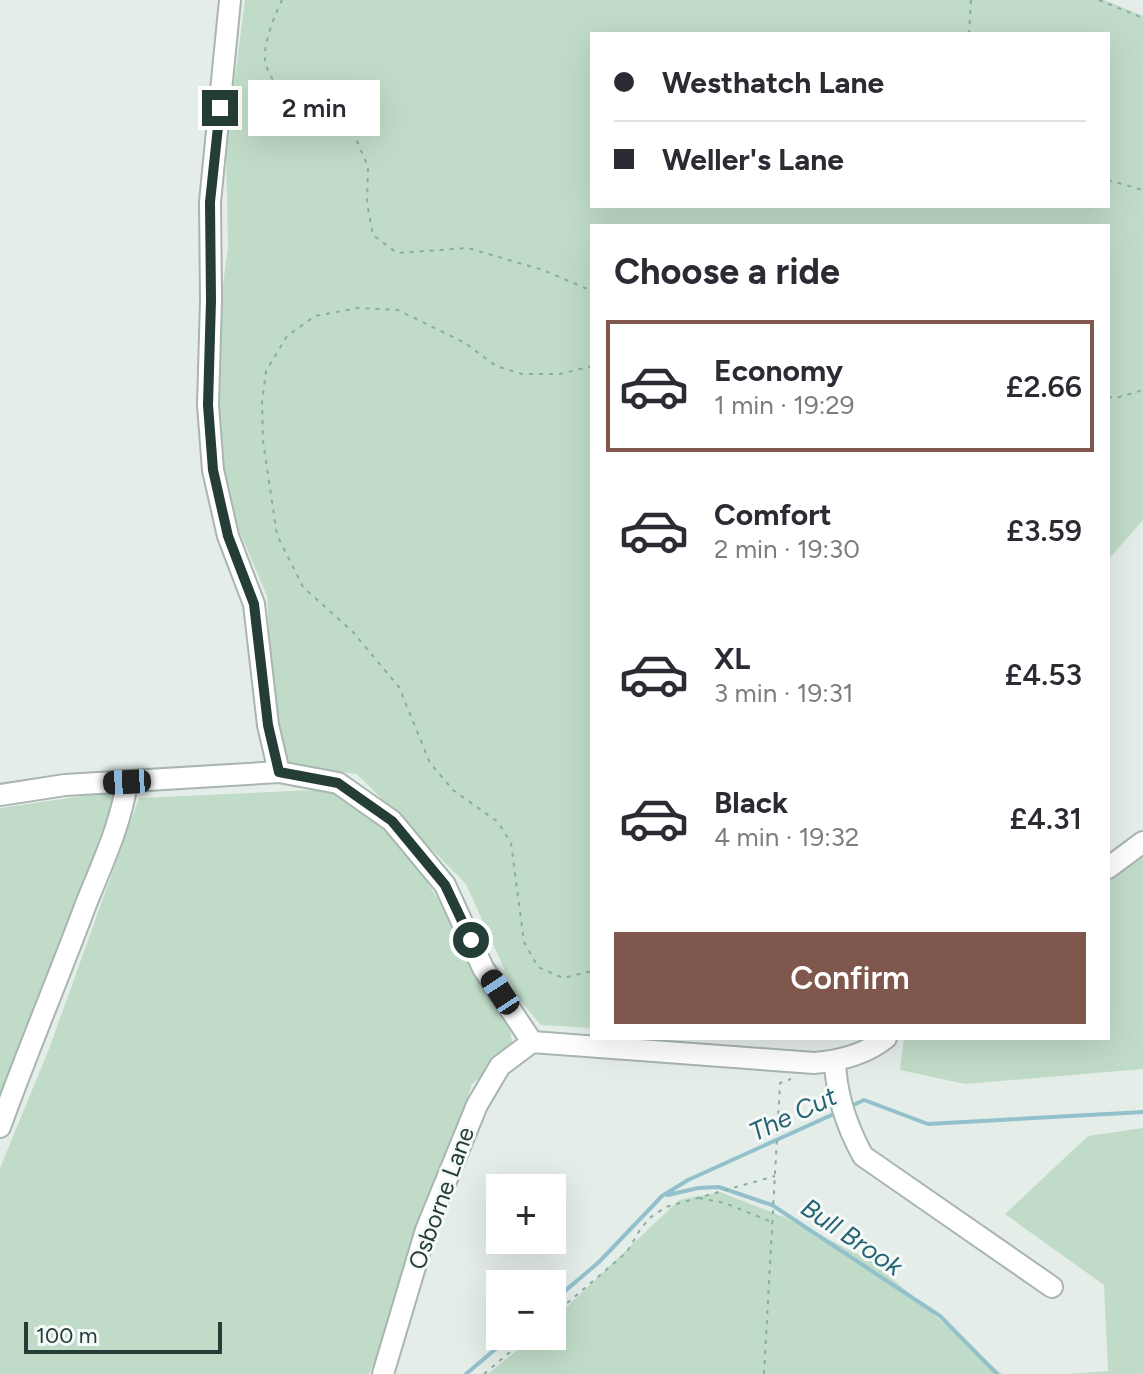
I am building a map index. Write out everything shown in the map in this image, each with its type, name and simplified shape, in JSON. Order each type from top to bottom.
[{"type":"street","points":[[230,0],[210,202],[208,405],[213,470],[228,536],[254,604],[268,725],[279,772]]},
{"type":"street","points":[[0,795],[65,785],[279,772],[338,783],[392,821],[445,885],[483,968],[532,1042],[630,1047],[784,1062],[835,1061],[883,1040]]},
{"type":"street","points":[[0,1127],[100,868],[124,802],[127,782]]},
{"type":"street","points":[[1110,867],[1143,842]]},
{"type":"street","name":"Osborne Lane","points":[[383,1374],[426,1230],[477,1105],[500,1066],[532,1042]]},
{"type":"street","points":[[835,1061],[837,1090],[851,1134],[863,1156],[1052,1287]]},
{"type":"path","points":[[282,0],[273,18],[265,60],[279,89],[317,117],[354,134],[368,167],[367,203],[373,235],[397,253],[468,248],[543,270],[590,290]]},
{"type":"path","points":[[969,32],[971,0]]},
{"type":"path","points":[[1099,0],[1143,18]]},
{"type":"path","points":[[1110,181],[1143,190]]},
{"type":"path","points":[[590,366],[560,374],[522,374],[496,366],[465,343],[398,310],[358,308],[315,316],[287,336],[266,371],[262,415],[268,484],[277,535],[303,587],[352,631],[399,687],[430,763],[453,790],[498,822],[511,843],[524,942],[538,967],[563,978],[590,971]]},
{"type":"path","points":[[1110,397],[1143,390]]},
{"type":"path","points":[[764,1374],[780,1083],[791,1079]]},
{"type":"path","points":[[566,1304],[627,1252],[641,1228],[666,1207],[775,1176]]},
{"type":"path","points":[[697,1198],[725,1203],[773,1222]]},
{"type":"path","points":[[484,1374],[512,1350]]},
{"type":"green space","points":[[245,0],[1104,0],[1143,16],[1143,520],[1110,558],[1110,224],[590,224],[590,1028],[541,1025],[517,997],[466,884],[357,774],[290,765],[277,753],[267,596],[226,499],[218,432],[219,313],[228,248],[226,146]]},
{"type":"green space","points":[[335,789],[400,841],[453,922],[507,1017],[514,1050],[472,1084],[394,1318],[369,1374],[0,1374],[0,1168],[49,1049],[139,798]]},
{"type":"green space","points":[[117,791],[12,1074],[0,1106],[0,808]]},
{"type":"green space","points":[[1143,855],[1143,1069],[965,1084],[900,1070],[904,1040],[1110,1040],[1110,880]]},
{"type":"green space","points":[[1143,1128],[1143,1374],[1068,1374],[1108,1371],[1104,1285],[1005,1214],[1088,1136]]},
{"type":"green space","points":[[720,1192],[784,1217],[873,1262],[1002,1374],[488,1374],[517,1350],[566,1350],[566,1308],[679,1200]]},
{"type":"waterway","name":"The Cut","points":[[847,1108],[864,1100],[928,1124],[1143,1112]]},
{"type":"waterway","name":"The Cut","points":[[566,1290],[599,1262],[662,1196],[688,1180],[836,1113]]},
{"type":"waterway","name":"Bull Brook","points":[[668,1195],[719,1187],[772,1205],[940,1316],[997,1374]]},
{"type":"waterway","name":"The Cut","points":[[466,1374],[494,1350]]},
{"type":"route","points":[[220,108],[210,202],[208,405],[213,470],[228,536],[254,604],[268,725],[279,772],[338,783],[392,821],[445,885],[471,940]]}]
